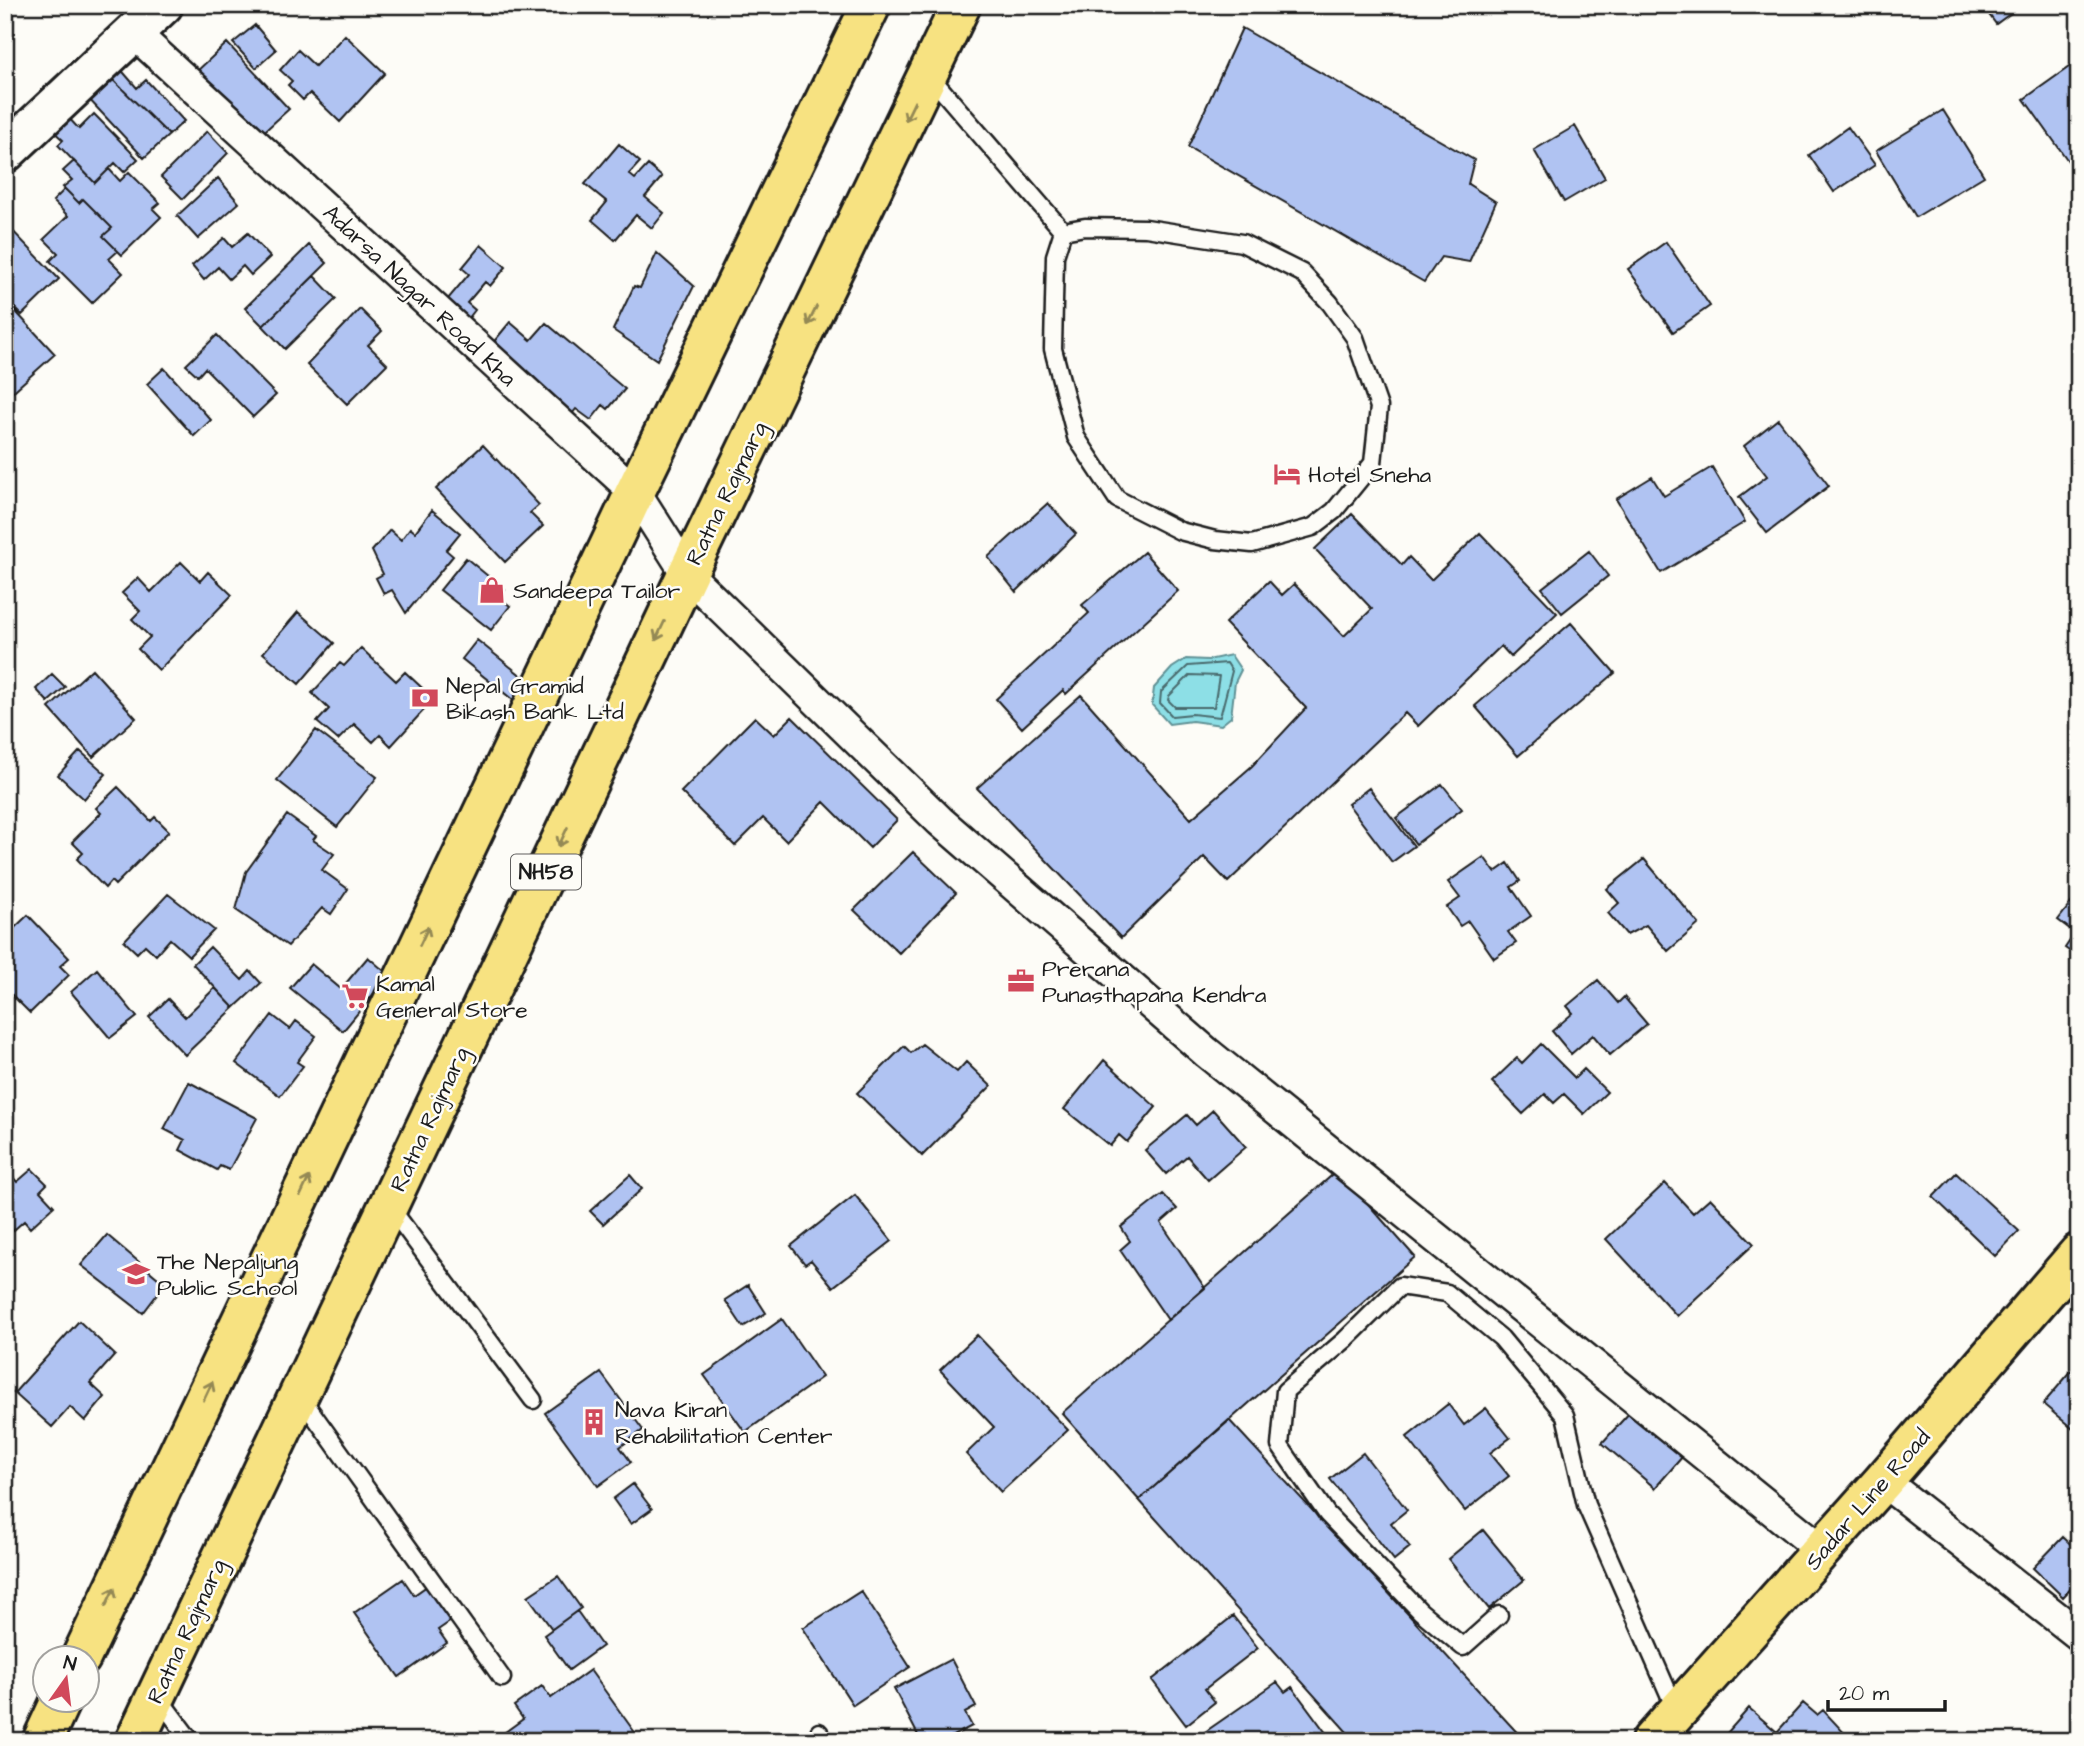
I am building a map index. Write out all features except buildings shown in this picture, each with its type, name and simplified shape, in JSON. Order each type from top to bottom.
[{"type":"main road","points":[[88,1644],[635,492],[871,5]]},
{"type":"main road","name":"Ratna Rajmarg","points":[[135,1741],[687,575],[961,5]]},
{"type":"main road","name":"Sadar Line Road","points":[[1651,1741],[1883,1481],[2079,1253]]},
{"type":"main road","points":[[42,1741],[55,1714]]},
{"type":"street","points":[[6,151],[163,5]]},
{"type":"street","name":"Adarsa Nagar Road Kha","points":[[133,32],[635,492],[687,575],[940,821],[1206,1052],[1822,1550]]},
{"type":"street","points":[[1883,1481],[2079,1635]]},
{"type":"lane","points":[[928,74],[1063,231]]},
{"type":"lane","points":[[1085,227],[1146,228],[1242,243],[1302,273],[1355,338],[1379,407],[1373,463],[1334,511],[1313,527],[1252,544],[1215,540],[1180,531],[1117,499],[1076,437],[1053,349],[1055,256],[1063,231],[1085,227]]},
{"type":"lane","points":[[388,1205],[533,1400]]},
{"type":"lane","points":[[1499,1615],[1463,1647],[1420,1611],[1328,1514],[1280,1446],[1285,1391],[1345,1340],[1400,1286],[1447,1293],[1501,1338],[1565,1415],[1586,1504],[1677,1712]]},
{"type":"lane","points":[[298,1394],[502,1678]]},
{"type":"lane","points":[[156,1695],[191,1741]]},
{"type":"water","points":[[1231,655],[1241,670],[1235,682],[1231,717],[1221,725],[1192,721],[1169,724],[1152,705],[1154,688],[1172,668],[1186,659],[1208,660]]},
{"type":"place","name":"Hotel Sneha","points":[[1287,474]]},
{"type":"place","name":"Sandeepa Tailor","points":[[492,590]]},
{"type":"place","name":"Nepal Gramid Bikash Bank Ltd","points":[[425,698]]},
{"type":"place","name":"Prerana Punasthapana Kendra","points":[[1021,981]]},
{"type":"place","name":"Kamal General Store","points":[[355,996]]},
{"type":"place","name":"The Nepaljung Public School","points":[[136,1274]]},
{"type":"place","name":"Nava Kiran Rehabilitation Center","points":[[594,1422]]}]
